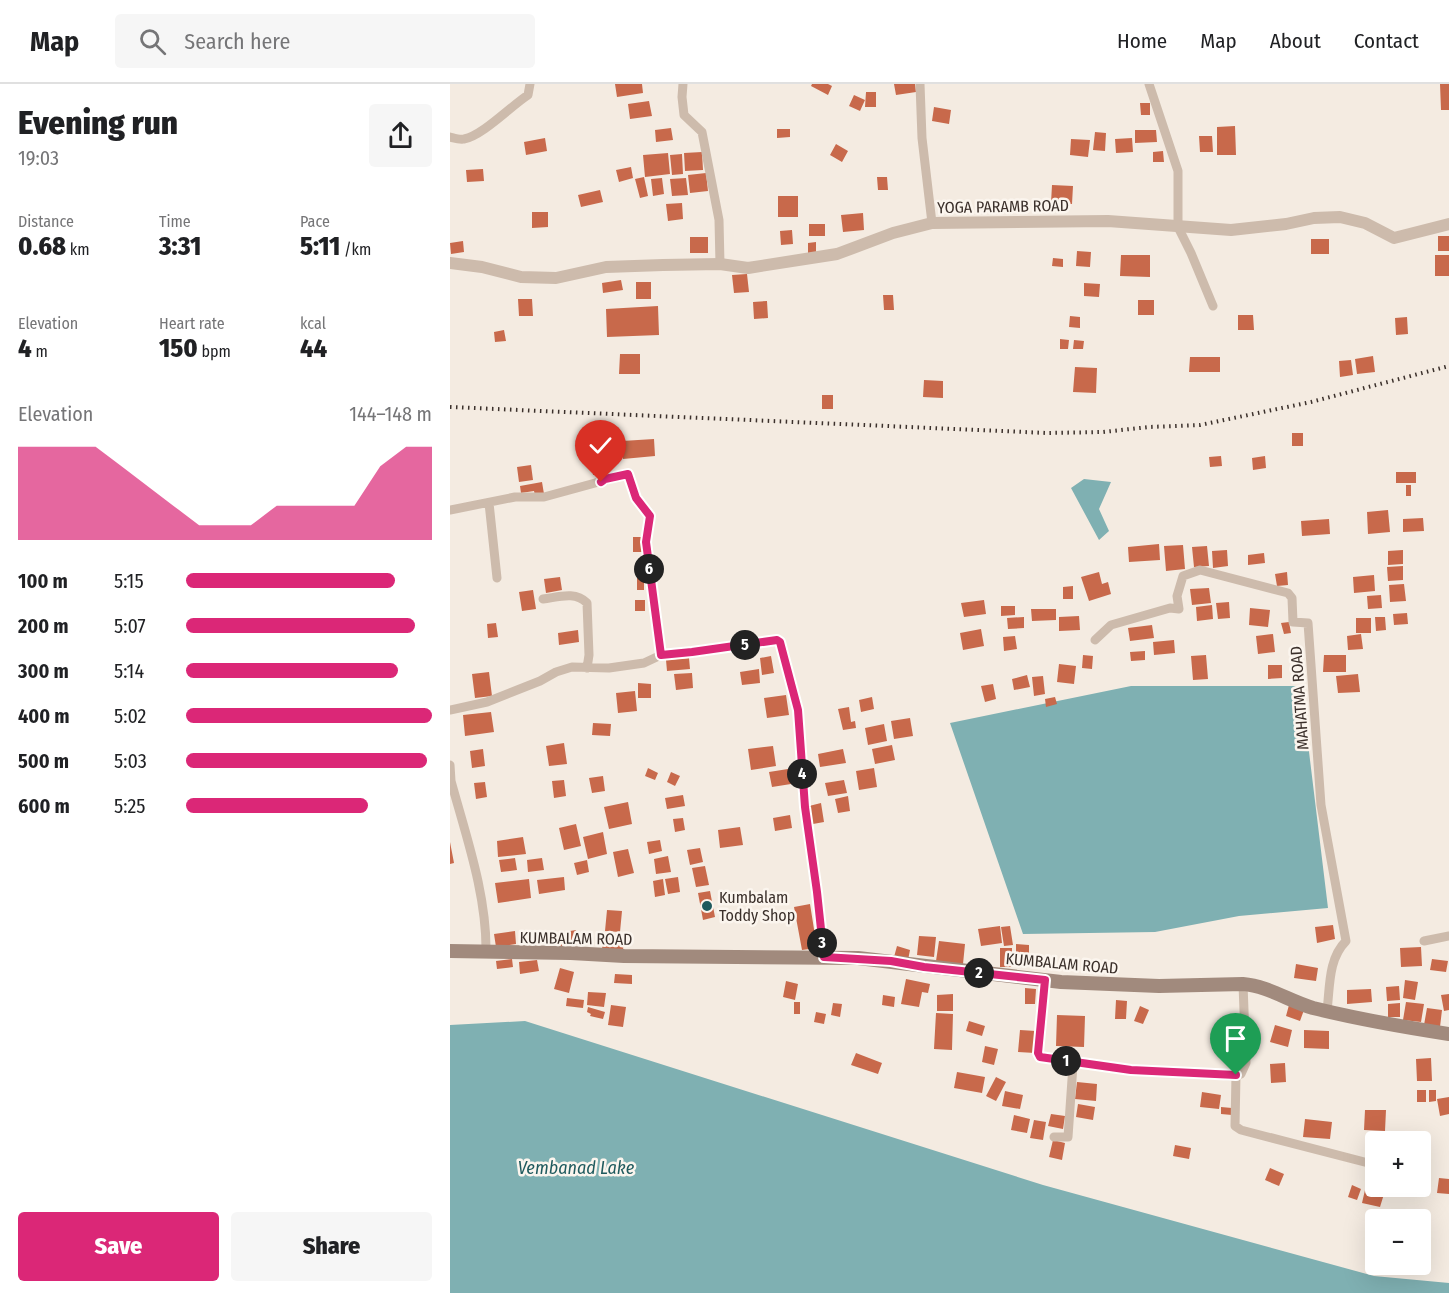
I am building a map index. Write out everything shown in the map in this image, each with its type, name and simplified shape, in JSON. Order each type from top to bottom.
[{"type":"main road","name":"KUMBALAM ROAD","points":[[450,951],[624,956],[824,957],[891,961],[924,967],[1045,980],[1159,986],[1243,984],[1255,985],[1311,1007],[1378,1024],[1449,1034]]},
{"type":"street","points":[[450,137],[465,139],[485,129],[528,95],[530,84]]},
{"type":"street","points":[[683,84],[684,115],[702,132],[719,220],[720,264]]},
{"type":"street","points":[[921,84],[922,138],[932,223]]},
{"type":"street","points":[[1149,84],[1178,171],[1178,227],[1213,306]]},
{"type":"street","name":"YOGA PARAMB ROAD","points":[[450,263],[482,267],[521,277],[556,278],[606,267],[720,264],[748,268],[837,254],[932,223],[1108,221],[1231,231],[1314,218],[1340,217],[1365,223],[1394,238],[1449,224]]},
{"type":"street","points":[[450,510],[516,497],[544,497],[628,474],[636,498],[650,516],[646,542],[661,655]]},
{"type":"street","points":[[489,503],[496,578]]},
{"type":"street","name":"MAHATMA ROAD","points":[[1095,640],[1111,625],[1170,608],[1179,609],[1177,596],[1183,576],[1200,570],[1288,593],[1292,598],[1293,622],[1308,623],[1321,806],[1346,941],[1337,949],[1333,963],[1328,1011]]},
{"type":"street","points":[[543,599],[569,595],[581,597],[587,603],[589,655],[587,668]]},
{"type":"street","points":[[450,710],[498,698],[572,667],[609,668],[644,663],[661,655],[777,640],[780,642],[798,710],[805,807],[824,957]]},
{"type":"street","points":[[450,765],[451,781],[481,896],[486,931],[486,953]]},
{"type":"street","points":[[1424,941],[1449,936]]},
{"type":"street","points":[[1045,980],[1038,1053],[1040,1057],[1131,1070],[1236,1075],[1241,1074],[1246,1063],[1243,984]]},
{"type":"street","points":[[1054,1137],[1068,1137],[1073,1065],[1070,1062]]},
{"type":"street","points":[[1236,1075],[1236,1126],[1241,1130],[1365,1162]]},
{"type":"water","points":[[1084,479],[1111,482],[1099,509],[1109,531],[1099,540],[1071,488]]},
{"type":"water","points":[[1131,686],[1301,686],[1328,908],[1239,916],[1155,932],[1023,934],[950,723]]},
{"type":"water","name":"Vembanad Lake","points":[[525,1021],[1043,1185],[1365,1275],[1449,1283],[1449,1293],[450,1293],[450,1025]]},
{"type":"building","points":[[615,84],[642,84],[643,93],[617,97]]},
{"type":"building","points":[[812,84],[832,86],[828,95],[811,86]]},
{"type":"building","points":[[894,84],[915,84],[916,92],[896,95]]},
{"type":"building","points":[[1440,84],[1449,84],[1449,110],[1441,110]]},
{"type":"building","points":[[866,92],[876,92],[876,107],[865,107]]},
{"type":"building","points":[[854,95],[865,100],[860,111],[849,106]]},
{"type":"building","points":[[649,101],[652,116],[630,119],[628,104]]},
{"type":"building","points":[[1140,103],[1150,103],[1150,115],[1141,115]]},
{"type":"building","points":[[934,107],[951,110],[949,124],[932,121]]},
{"type":"building","points":[[1235,126],[1236,155],[1217,155],[1217,127]]},
{"type":"building","points":[[671,128],[673,140],[656,142],[655,130]]},
{"type":"building","points":[[777,129],[790,129],[790,137],[777,138]]},
{"type":"building","points":[[1135,130],[1156,130],[1157,142],[1135,143]]},
{"type":"building","points":[[1095,132],[1106,133],[1105,151],[1093,150]]},
{"type":"building","points":[[1199,136],[1212,136],[1213,152],[1200,152]]},
{"type":"building","points":[[545,138],[547,151],[526,155],[524,142]]},
{"type":"building","points":[[1132,138],[1133,152],[1116,153],[1115,139]]},
{"type":"building","points":[[1071,139],[1090,140],[1088,157],[1070,155]]},
{"type":"building","points":[[836,144],[848,151],[842,162],[830,155]]},
{"type":"building","points":[[1163,151],[1164,162],[1153,162],[1153,152]]},
{"type":"building","points":[[702,152],[703,170],[685,171],[684,153]]},
{"type":"building","points":[[668,153],[670,174],[645,177],[643,155]]},
{"type":"building","points":[[682,154],[683,174],[672,175],[670,155]]},
{"type":"building","points":[[631,167],[633,178],[619,182],[616,170]]},
{"type":"building","points":[[483,169],[484,181],[467,182],[466,170]]},
{"type":"building","points":[[706,173],[708,191],[690,193],[688,175]]},
{"type":"building","points":[[644,177],[648,196],[640,198],[635,179]]},
{"type":"building","points":[[877,177],[887,177],[888,190],[878,190]]},
{"type":"building","points":[[662,178],[664,194],[653,196],[651,179]]},
{"type":"building","points":[[686,178],[688,195],[672,196],[670,179]]},
{"type":"building","points":[[1052,185],[1073,186],[1072,204],[1051,203]]},
{"type":"building","points":[[600,190],[603,202],[581,207],[578,195]]},
{"type":"building","points":[[778,196],[798,196],[798,217],[778,217]]},
{"type":"building","points":[[682,203],[683,219],[668,221],[666,204]]},
{"type":"building","points":[[532,212],[548,212],[548,227],[532,228]]},
{"type":"building","points":[[863,213],[864,230],[843,232],[841,215]]},
{"type":"building","points":[[809,224],[825,224],[825,236],[809,236]]},
{"type":"building","points":[[792,230],[793,244],[781,245],[780,231]]},
{"type":"building","points":[[1438,236],[1449,236],[1449,251],[1438,251]]},
{"type":"building","points":[[690,237],[708,237],[708,253],[690,253]]},
{"type":"building","points":[[1311,239],[1329,239],[1329,254],[1311,254]]},
{"type":"building","points":[[463,241],[464,252],[451,254],[450,243]]},
{"type":"building","points":[[816,242],[816,254],[808,254],[808,243]]},
{"type":"building","points":[[1077,251],[1091,252],[1090,267],[1076,266]]},
{"type":"building","points":[[1121,255],[1150,255],[1150,277],[1120,276]]},
{"type":"building","points":[[1435,255],[1449,255],[1449,276],[1435,276]]},
{"type":"building","points":[[1053,258],[1063,259],[1063,267],[1052,266]]},
{"type":"building","points":[[747,274],[749,292],[734,293],[732,275]]},
{"type":"building","points":[[621,280],[623,290],[603,293],[602,283]]},
{"type":"building","points":[[636,282],[651,282],[651,299],[636,299]]},
{"type":"building","points":[[1084,283],[1100,284],[1099,297],[1084,296]]},
{"type":"building","points":[[883,295],[893,295],[894,310],[884,310]]},
{"type":"building","points":[[518,299],[532,299],[533,316],[519,316]]},
{"type":"building","points":[[1138,300],[1154,300],[1154,315],[1138,315]]},
{"type":"building","points":[[767,301],[768,318],[754,319],[753,302]]},
{"type":"building","points":[[658,306],[659,335],[607,337],[606,309]]},
{"type":"building","points":[[1238,315],[1253,315],[1254,330],[1238,330]]},
{"type":"building","points":[[1070,316],[1080,317],[1080,328],[1069,327]]},
{"type":"building","points":[[1407,317],[1408,334],[1396,335],[1395,318]]},
{"type":"building","points":[[504,330],[506,341],[495,342],[494,332]]},
{"type":"building","points":[[1060,339],[1069,340],[1068,349],[1060,349]]},
{"type":"building","points":[[1074,340],[1084,341],[1083,349],[1073,349]]},
{"type":"building","points":[[620,354],[640,354],[640,374],[619,374]]},
{"type":"building","points":[[1373,356],[1375,372],[1357,374],[1355,359]]},
{"type":"building","points":[[1190,357],[1220,357],[1220,372],[1189,372]]},
{"type":"building","points":[[1351,360],[1353,375],[1340,377],[1339,361]]},
{"type":"building","points":[[1075,367],[1097,368],[1096,393],[1073,392]]},
{"type":"building","points":[[924,380],[943,381],[943,398],[923,397]]},
{"type":"building","points":[[822,395],[833,395],[833,409],[822,409]]},
{"type":"building","points":[[1292,433],[1303,433],[1303,446],[1292,446]]},
{"type":"building","points":[[654,439],[655,456],[623,459],[622,441]]},
{"type":"building","points":[[617,442],[618,455],[609,456],[608,444]]},
{"type":"building","points":[[595,449],[596,458],[589,459],[588,450]]},
{"type":"building","points":[[1221,456],[1222,466],[1210,467],[1209,457]]},
{"type":"building","points":[[1265,456],[1266,468],[1253,470],[1252,458]]},
{"type":"building","points":[[601,463],[603,474],[593,475],[592,464]]},
{"type":"building","points":[[531,465],[533,480],[519,482],[517,467]]},
{"type":"building","points":[[1396,472],[1416,472],[1416,483],[1396,483]]},
{"type":"building","points":[[542,482],[544,494],[535,495],[534,491],[521,493],[520,486]]},
{"type":"building","points":[[1406,485],[1411,485],[1411,496],[1406,496]]},
{"type":"building","points":[[1388,510],[1390,532],[1368,534],[1367,512]]},
{"type":"building","points":[[1423,518],[1424,531],[1403,532],[1403,519]]},
{"type":"building","points":[[1329,519],[1330,534],[1302,536],[1301,521]]},
{"type":"building","points":[[633,537],[642,537],[642,552],[633,552]]},
{"type":"building","points":[[1159,544],[1160,560],[1129,562],[1128,547]]},
{"type":"building","points":[[1183,545],[1185,569],[1166,571],[1164,546]]},
{"type":"building","points":[[1207,546],[1209,566],[1194,567],[1192,547]]},
{"type":"building","points":[[1227,550],[1228,566],[1213,568],[1212,551]]},
{"type":"building","points":[[1403,550],[1403,564],[1388,565],[1388,551]]},
{"type":"building","points":[[1264,553],[1265,563],[1248,565],[1248,555]]},
{"type":"building","points":[[1403,566],[1403,580],[1388,581],[1387,567]]},
{"type":"building","points":[[1099,572],[1102,584],[1108,582],[1111,594],[1089,601],[1081,577]]},
{"type":"building","points":[[1287,572],[1288,585],[1277,586],[1275,574]]},
{"type":"building","points":[[1374,575],[1375,591],[1354,593],[1353,577]]},
{"type":"building","points":[[560,577],[562,590],[546,593],[544,579]]},
{"type":"building","points":[[637,578],[644,579],[644,590],[637,590]]},
{"type":"building","points":[[1404,584],[1406,601],[1390,602],[1389,585]]},
{"type":"building","points":[[1073,586],[1073,599],[1063,599],[1063,587]]},
{"type":"building","points":[[1209,588],[1211,603],[1192,605],[1190,589]]},
{"type":"building","points":[[533,590],[536,609],[522,611],[519,592]]},
{"type":"building","points":[[1381,595],[1382,608],[1368,609],[1367,596]]},
{"type":"building","points":[[635,600],[645,600],[645,611],[635,611]]},
{"type":"building","points":[[984,600],[986,614],[964,617],[961,603]]},
{"type":"building","points":[[1229,602],[1230,618],[1218,619],[1216,603]]},
{"type":"building","points":[[1212,605],[1213,619],[1197,621],[1196,607]]},
{"type":"building","points":[[1001,606],[1015,606],[1015,615],[1001,616]]},
{"type":"building","points":[[1250,608],[1270,610],[1268,627],[1249,625]]},
{"type":"building","points":[[1031,609],[1056,609],[1056,620],[1032,621]]},
{"type":"building","points":[[1407,613],[1408,624],[1394,625],[1393,614]]},
{"type":"building","points":[[1079,616],[1080,630],[1059,631],[1059,617]]},
{"type":"building","points":[[1024,617],[1024,628],[1008,629],[1007,618]]},
{"type":"building","points":[[1375,617],[1385,617],[1386,630],[1376,631]]},
{"type":"building","points":[[1356,618],[1371,618],[1371,633],[1356,633]]},
{"type":"building","points":[[1289,622],[1291,633],[1284,634],[1281,623]]},
{"type":"building","points":[[496,623],[498,637],[488,638],[487,624]]},
{"type":"building","points":[[1152,625],[1154,638],[1130,641],[1128,628]]},
{"type":"building","points":[[981,629],[984,646],[963,650],[960,633]]},
{"type":"building","points":[[578,630],[579,642],[559,645],[558,633]]},
{"type":"building","points":[[1273,634],[1275,652],[1258,654],[1256,636]]},
{"type":"building","points":[[1361,634],[1363,649],[1348,650],[1347,636]]},
{"type":"building","points":[[1015,636],[1017,649],[1004,651],[1003,637]]},
{"type":"building","points":[[1174,640],[1175,653],[1154,655],[1153,642]]},
{"type":"building","points":[[1145,651],[1145,660],[1131,661],[1130,652]]},
{"type":"building","points":[[1083,655],[1093,656],[1092,669],[1082,668]]},
{"type":"building","points":[[1206,655],[1208,679],[1193,680],[1191,656]]},
{"type":"building","points":[[1324,655],[1346,655],[1346,672],[1323,672]]},
{"type":"building","points":[[771,656],[774,673],[762,675],[760,658]]},
{"type":"building","points":[[689,658],[690,669],[667,671],[666,660]]},
{"type":"building","points":[[1059,664],[1076,666],[1074,684],[1057,682]]},
{"type":"building","points":[[1268,665],[1282,665],[1282,678],[1268,679]]},
{"type":"building","points":[[759,669],[760,683],[742,685],[740,672]]},
{"type":"building","points":[[489,672],[492,696],[475,698],[472,674]]},
{"type":"building","points":[[692,673],[693,688],[676,690],[674,674]]},
{"type":"building","points":[[1358,674],[1360,692],[1338,693],[1336,676]]},
{"type":"building","points":[[1027,675],[1030,687],[1014,690],[1012,679]]},
{"type":"building","points":[[1043,676],[1045,694],[1034,696],[1032,677]]},
{"type":"building","points":[[638,683],[651,684],[651,698],[638,698]]},
{"type":"building","points":[[993,684],[996,699],[985,702],[981,686]]},
{"type":"building","points":[[635,691],[637,711],[618,713],[616,693]]},
{"type":"building","points":[[786,695],[789,715],[767,718],[764,698]]},
{"type":"building","points":[[872,697],[874,709],[861,712],[859,700]]},
{"type":"building","points":[[1055,697],[1057,704],[1046,707],[1045,699]]},
{"type":"building","points":[[849,707],[851,722],[855,721],[856,728],[843,730],[838,709]]},
{"type":"building","points":[[491,712],[494,732],[465,736],[463,715]]},
{"type":"building","points":[[910,718],[913,736],[894,739],[891,721]]},
{"type":"building","points":[[593,723],[611,724],[610,736],[592,735]]},
{"type":"building","points":[[884,724],[887,741],[868,745],[865,728]]},
{"type":"building","points":[[564,743],[567,764],[549,766],[546,746]]},
{"type":"building","points":[[892,745],[895,760],[875,764],[872,749]]},
{"type":"building","points":[[773,746],[776,766],[751,770],[748,749]]},
{"type":"building","points":[[483,749],[485,766],[472,768],[470,751]]},
{"type":"building","points":[[843,749],[846,763],[820,767],[818,754]]},
{"type":"building","points":[[648,768],[658,773],[655,780],[645,776]]},
{"type":"building","points":[[874,768],[877,787],[859,790],[856,771]]},
{"type":"building","points":[[788,769],[791,784],[772,787],[769,772]]},
{"type":"building","points":[[671,772],[680,776],[675,786],[667,782]]},
{"type":"building","points":[[603,776],[605,791],[592,793],[589,778]]},
{"type":"building","points":[[564,780],[566,796],[554,798],[552,781]]},
{"type":"building","points":[[844,780],[847,793],[828,796],[825,783]]},
{"type":"building","points":[[485,782],[487,797],[476,799],[474,783]]},
{"type":"building","points":[[683,795],[685,806],[667,809],[665,798]]},
{"type":"building","points":[[848,796],[850,811],[838,813],[835,799]]},
{"type":"building","points":[[628,802],[632,824],[609,829],[604,807]]},
{"type":"building","points":[[821,803],[824,822],[813,824],[809,806]]},
{"type":"building","points":[[790,815],[792,828],[775,831],[773,818]]},
{"type":"building","points":[[683,818],[685,830],[675,832],[673,819]]},
{"type":"building","points":[[576,824],[581,846],[564,850],[559,828]]},
{"type":"building","points":[[740,827],[743,845],[720,848],[718,830]]},
{"type":"building","points":[[603,832],[607,854],[588,859],[583,837]]},
{"type":"building","points":[[523,837],[526,854],[498,857],[497,841]]},
{"type":"building","points":[[660,840],[662,851],[649,854],[647,842]]},
{"type":"building","points":[[450,842],[454,863],[450,864]]},
{"type":"building","points":[[700,848],[703,862],[690,865],[687,850]]},
{"type":"building","points":[[628,849],[634,873],[618,877],[613,852]]},
{"type":"building","points":[[668,856],[671,872],[656,874],[654,859]]},
{"type":"building","points":[[515,858],[517,870],[501,872],[499,860]]},
{"type":"building","points":[[542,858],[544,870],[528,872],[527,860]]},
{"type":"building","points":[[587,860],[589,872],[577,875],[574,863]]},
{"type":"building","points":[[705,866],[709,885],[696,887],[692,868]]},
{"type":"building","points":[[564,877],[565,890],[539,894],[537,880]]},
{"type":"building","points":[[678,877],[680,892],[668,894],[665,879]]},
{"type":"building","points":[[529,879],[531,898],[498,903],[495,883]]},
{"type":"building","points":[[663,879],[665,895],[655,897],[653,881]]},
{"type":"building","points":[[710,891],[715,917],[703,920],[698,893]]},
{"type":"building","points":[[810,904],[817,948],[802,950],[794,907]]},
{"type":"building","points":[[607,910],[622,911],[620,932],[605,931]]},
{"type":"building","points":[[1333,925],[1335,939],[1317,943],[1315,927]]},
{"type":"building","points":[[1000,926],[1002,943],[981,946],[978,929]]},
{"type":"building","points":[[1010,926],[1013,945],[1004,946],[1001,927]]},
{"type":"building","points":[[576,930],[579,944],[561,948],[558,933]]},
{"type":"building","points":[[515,931],[516,944],[496,947],[494,934]]},
{"type":"building","points":[[604,933],[624,935],[623,951],[602,949]]},
{"type":"building","points":[[919,936],[936,937],[934,957],[917,955]]},
{"type":"building","points":[[939,941],[965,944],[963,964],[936,961]]},
{"type":"building","points":[[1016,944],[1029,945],[1029,960],[1016,960]]},
{"type":"building","points":[[897,946],[910,950],[908,960],[894,957]]},
{"type":"building","points":[[1421,947],[1422,966],[1401,967],[1400,948]]},
{"type":"building","points":[[1000,948],[1012,948],[1012,967],[1000,967]]},
{"type":"building","points":[[512,959],[513,967],[497,969],[496,961]]},
{"type":"building","points":[[1432,959],[1448,961],[1446,972],[1430,970]]},
{"type":"building","points":[[537,960],[539,971],[520,974],[519,962]]},
{"type":"building","points":[[1296,964],[1318,968],[1316,981],[1294,978]]},
{"type":"building","points":[[560,968],[574,972],[569,993],[554,989]]},
{"type":"building","points":[[615,974],[632,975],[632,984],[614,983]]},
{"type":"building","points":[[906,979],[930,984],[928,993],[922,992],[919,1007],[901,1004]]},
{"type":"building","points":[[1405,980],[1418,982],[1415,1000],[1403,998]]},
{"type":"building","points":[[786,981],[798,984],[795,1000],[783,997]]},
{"type":"building","points":[[1399,986],[1400,1000],[1387,1001],[1386,987]]},
{"type":"building","points":[[1025,988],[1036,989],[1035,1004],[1025,1004]]},
{"type":"building","points":[[1371,989],[1372,1002],[1347,1004],[1347,990]]},
{"type":"building","points":[[588,992],[606,993],[604,1007],[587,1005]]},
{"type":"building","points":[[953,994],[953,1011],[937,1011],[937,995]]},
{"type":"building","points":[[1449,994],[1449,1010],[1444,1011],[1441,995]]},
{"type":"building","points":[[883,995],[895,997],[894,1007],[882,1005]]},
{"type":"building","points":[[567,998],[584,1000],[583,1008],[566,1006]]},
{"type":"building","points":[[1116,1000],[1127,1001],[1126,1019],[1115,1019]]},
{"type":"building","points":[[794,1002],[800,1002],[800,1014],[794,1014]]},
{"type":"building","points":[[1406,1002],[1424,1004],[1421,1022],[1403,1020]]},
{"type":"building","points":[[833,1003],[842,1004],[840,1017],[831,1015]]},
{"type":"building","points":[[1400,1003],[1400,1017],[1388,1017],[1388,1004]]},
{"type":"building","points":[[611,1005],[626,1007],[623,1027],[608,1025]]},
{"type":"building","points":[[1289,1005],[1304,1010],[1300,1021],[1286,1016]]},
{"type":"building","points":[[1140,1006],[1149,1010],[1143,1024],[1134,1021]]},
{"type":"building","points":[[588,1007],[605,1012],[603,1019],[590,1016],[591,1014],[587,1012]]},
{"type":"building","points":[[1427,1008],[1442,1010],[1440,1027],[1424,1025]]},
{"type":"building","points":[[816,1012],[826,1014],[824,1024],[814,1022]]},
{"type":"building","points":[[936,1013],[953,1014],[952,1050],[934,1049]]},
{"type":"building","points":[[1057,1015],[1085,1016],[1084,1047],[1056,1046]]},
{"type":"building","points":[[969,1021],[985,1026],[982,1036],[966,1031]]},
{"type":"building","points":[[1275,1025],[1292,1030],[1288,1047],[1270,1042]]},
{"type":"building","points":[[1020,1030],[1036,1031],[1035,1053],[1018,1052]]},
{"type":"building","points":[[1304,1030],[1329,1031],[1329,1049],[1304,1048]]},
{"type":"building","points":[[985,1046],[998,1049],[994,1065],[982,1062]]},
{"type":"building","points":[[856,1053],[882,1063],[878,1074],[851,1065]]},
{"type":"building","points":[[1431,1058],[1432,1081],[1417,1081],[1416,1059]]},
{"type":"building","points":[[1285,1063],[1286,1082],[1271,1083],[1270,1064]]},
{"type":"building","points":[[957,1072],[985,1077],[982,1093],[954,1088]]},
{"type":"building","points":[[996,1077],[1006,1082],[996,1101],[986,1096]]},
{"type":"building","points":[[1077,1082],[1097,1084],[1096,1101],[1075,1099]]},
{"type":"building","points":[[1417,1090],[1426,1090],[1426,1102],[1417,1102]]},
{"type":"building","points":[[1429,1090],[1436,1090],[1436,1101],[1429,1102]]},
{"type":"building","points":[[1005,1091],[1023,1095],[1020,1109],[1002,1106]]},
{"type":"building","points":[[1202,1092],[1221,1095],[1219,1109],[1200,1107]]},
{"type":"building","points":[[1449,1097],[1449,1114],[1440,1116],[1437,1099]]},
{"type":"building","points":[[1078,1104],[1095,1107],[1093,1120],[1076,1117]]},
{"type":"building","points":[[1221,1107],[1232,1108],[1232,1115],[1221,1114]]},
{"type":"building","points":[[1365,1110],[1386,1110],[1385,1131],[1364,1130]]},
{"type":"building","points":[[1051,1114],[1065,1116],[1063,1129],[1048,1126]]},
{"type":"building","points":[[1014,1115],[1030,1119],[1027,1133],[1011,1130]]},
{"type":"building","points":[[1305,1119],[1332,1122],[1330,1139],[1303,1137]]},
{"type":"building","points":[[1034,1120],[1046,1122],[1043,1140],[1030,1138]]},
{"type":"building","points":[[1053,1140],[1065,1143],[1062,1160],[1049,1157]]},
{"type":"building","points":[[1175,1145],[1191,1148],[1189,1159],[1173,1156]]},
{"type":"building","points":[[1270,1168],[1284,1174],[1279,1186],[1265,1180]]},
{"type":"building","points":[[1439,1178],[1449,1179],[1449,1194],[1437,1193]]},
{"type":"building","points":[[1352,1185],[1361,1189],[1357,1200],[1348,1197]]},
{"type":"building","points":[[1365,1190],[1365,1197],[1383,1197],[1380,1207],[1362,1203]]},
{"type":"railway","points":[[450,407],[1047,433],[1103,432],[1200,425],[1311,402],[1449,366]]},
{"type":"place","name":"Kumbalam Toddy Shop","points":[[707,906]]},
{"type":"route","points":[[601,482],[628,474],[636,498],[650,516],[646,542],[661,655],[777,640],[780,642],[798,710],[805,807],[824,957],[891,961],[924,967],[1045,980],[1038,1053],[1040,1057],[1131,1070],[1236,1075]]}]
